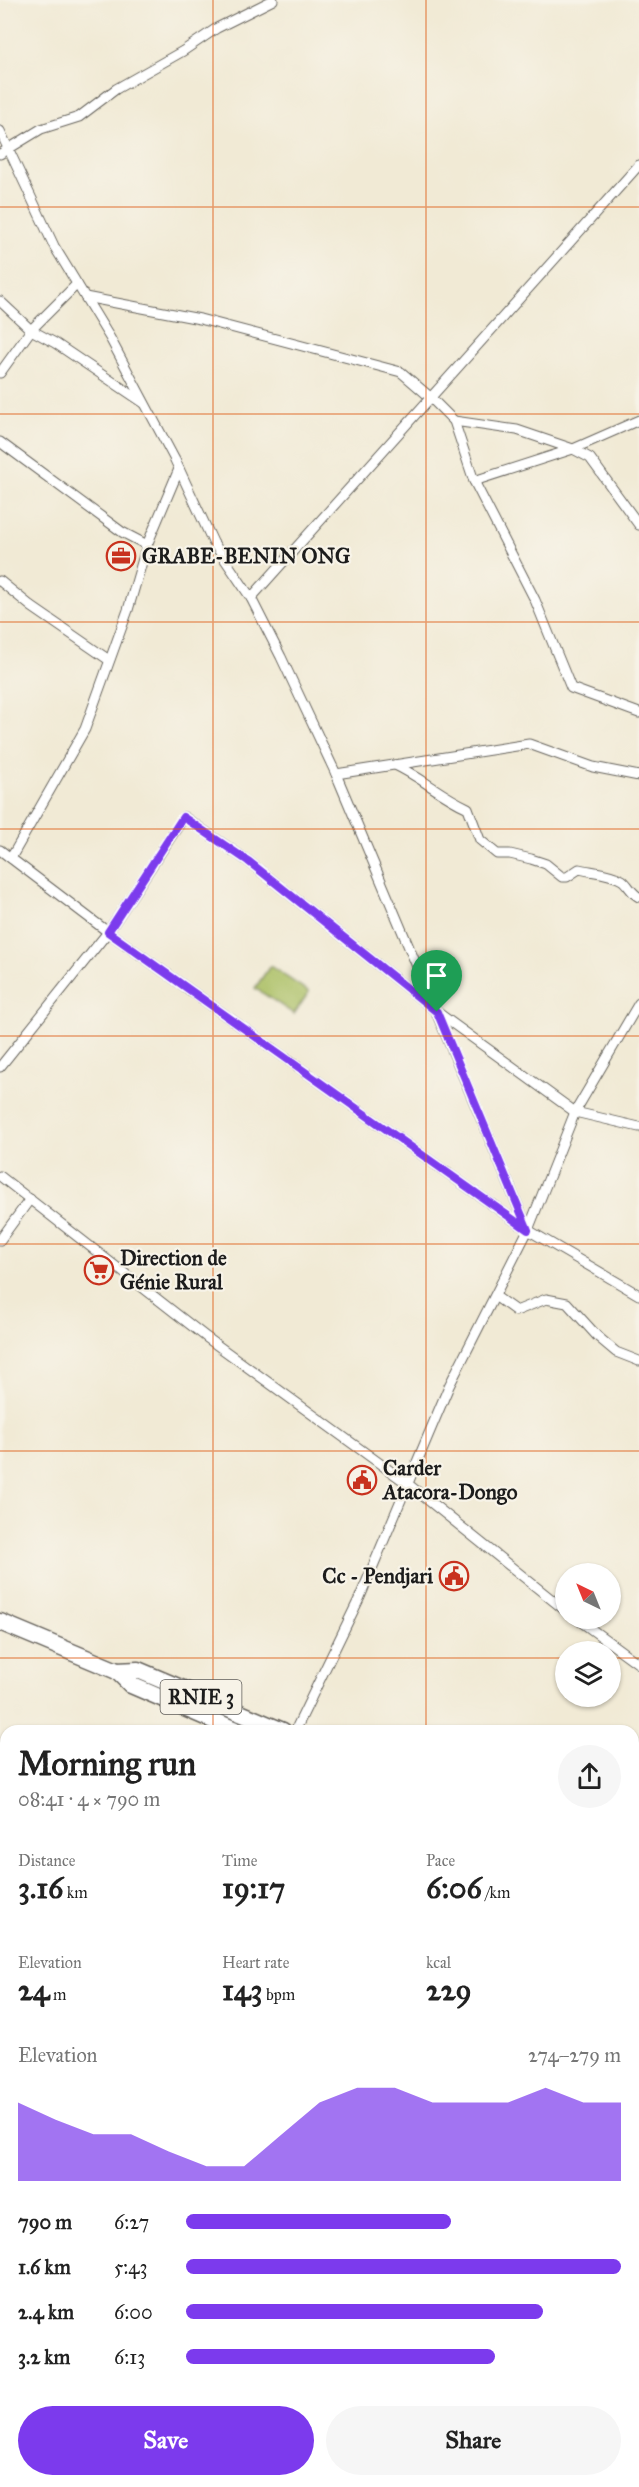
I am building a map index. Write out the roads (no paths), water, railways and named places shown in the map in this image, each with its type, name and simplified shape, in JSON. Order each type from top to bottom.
[{"type":"highway","name":"RNIE 3","points":[[0,1622],[117,1671],[138,1670],[240,1725]]},
{"type":"street","points":[[4,152],[41,129],[79,117],[116,88],[183,51],[217,28],[273,0]]},
{"type":"street","points":[[0,131],[4,152],[54,246],[110,338],[146,405],[213,542],[251,598],[336,774],[528,1230]]},
{"type":"street","points":[[251,598],[639,165]]},
{"type":"street","points":[[0,374],[31,330],[77,284]]},
{"type":"street","points":[[85,297],[211,322],[401,372],[454,421],[474,481],[535,600],[570,688],[639,713]]},
{"type":"street","points":[[0,301],[31,330],[55,343],[146,405]]},
{"type":"street","points":[[474,481],[573,449],[639,420]]},
{"type":"street","points":[[454,421],[517,430],[573,449],[590,458],[639,525]]},
{"type":"street","points":[[0,442],[122,532],[147,545]]},
{"type":"street","points":[[11,858],[85,729],[128,610],[147,545],[179,469]]},
{"type":"street","points":[[0,581],[32,607],[109,660]]},
{"type":"street","points":[[336,774],[529,744],[593,767],[639,776]]},
{"type":"street","points":[[393,765],[419,776],[447,798],[468,808],[480,840],[498,854],[510,854],[546,864],[562,877],[567,877],[579,869],[615,877],[626,883],[639,897]]},
{"type":"street","points":[[0,1067],[108,932],[183,817],[248,861],[437,1012],[575,1112],[639,1127]]},
{"type":"street","points":[[0,850],[108,932],[528,1230],[639,1295]]},
{"type":"street","points":[[298,1725],[360,1597],[449,1386],[528,1230],[575,1112],[639,1003]]},
{"type":"street","points":[[0,1176],[206,1338],[408,1484],[555,1602]]},
{"type":"street","points":[[0,1240],[30,1199]]},
{"type":"street","points":[[495,1296],[516,1311],[546,1299],[567,1303],[597,1336],[616,1352],[639,1361]]},
{"type":"street","points":[[591,1629],[639,1664]]},
{"type":"place","name":"GRABE-BENIN ONG","points":[[121,556]]},
{"type":"place","name":"Direction de Génie Rural","points":[[99,1270]]},
{"type":"place","name":"Carder Atacora-Dongo","points":[[362,1480]]},
{"type":"place","name":"Cc - Pendjari","points":[[454,1576]]}]
